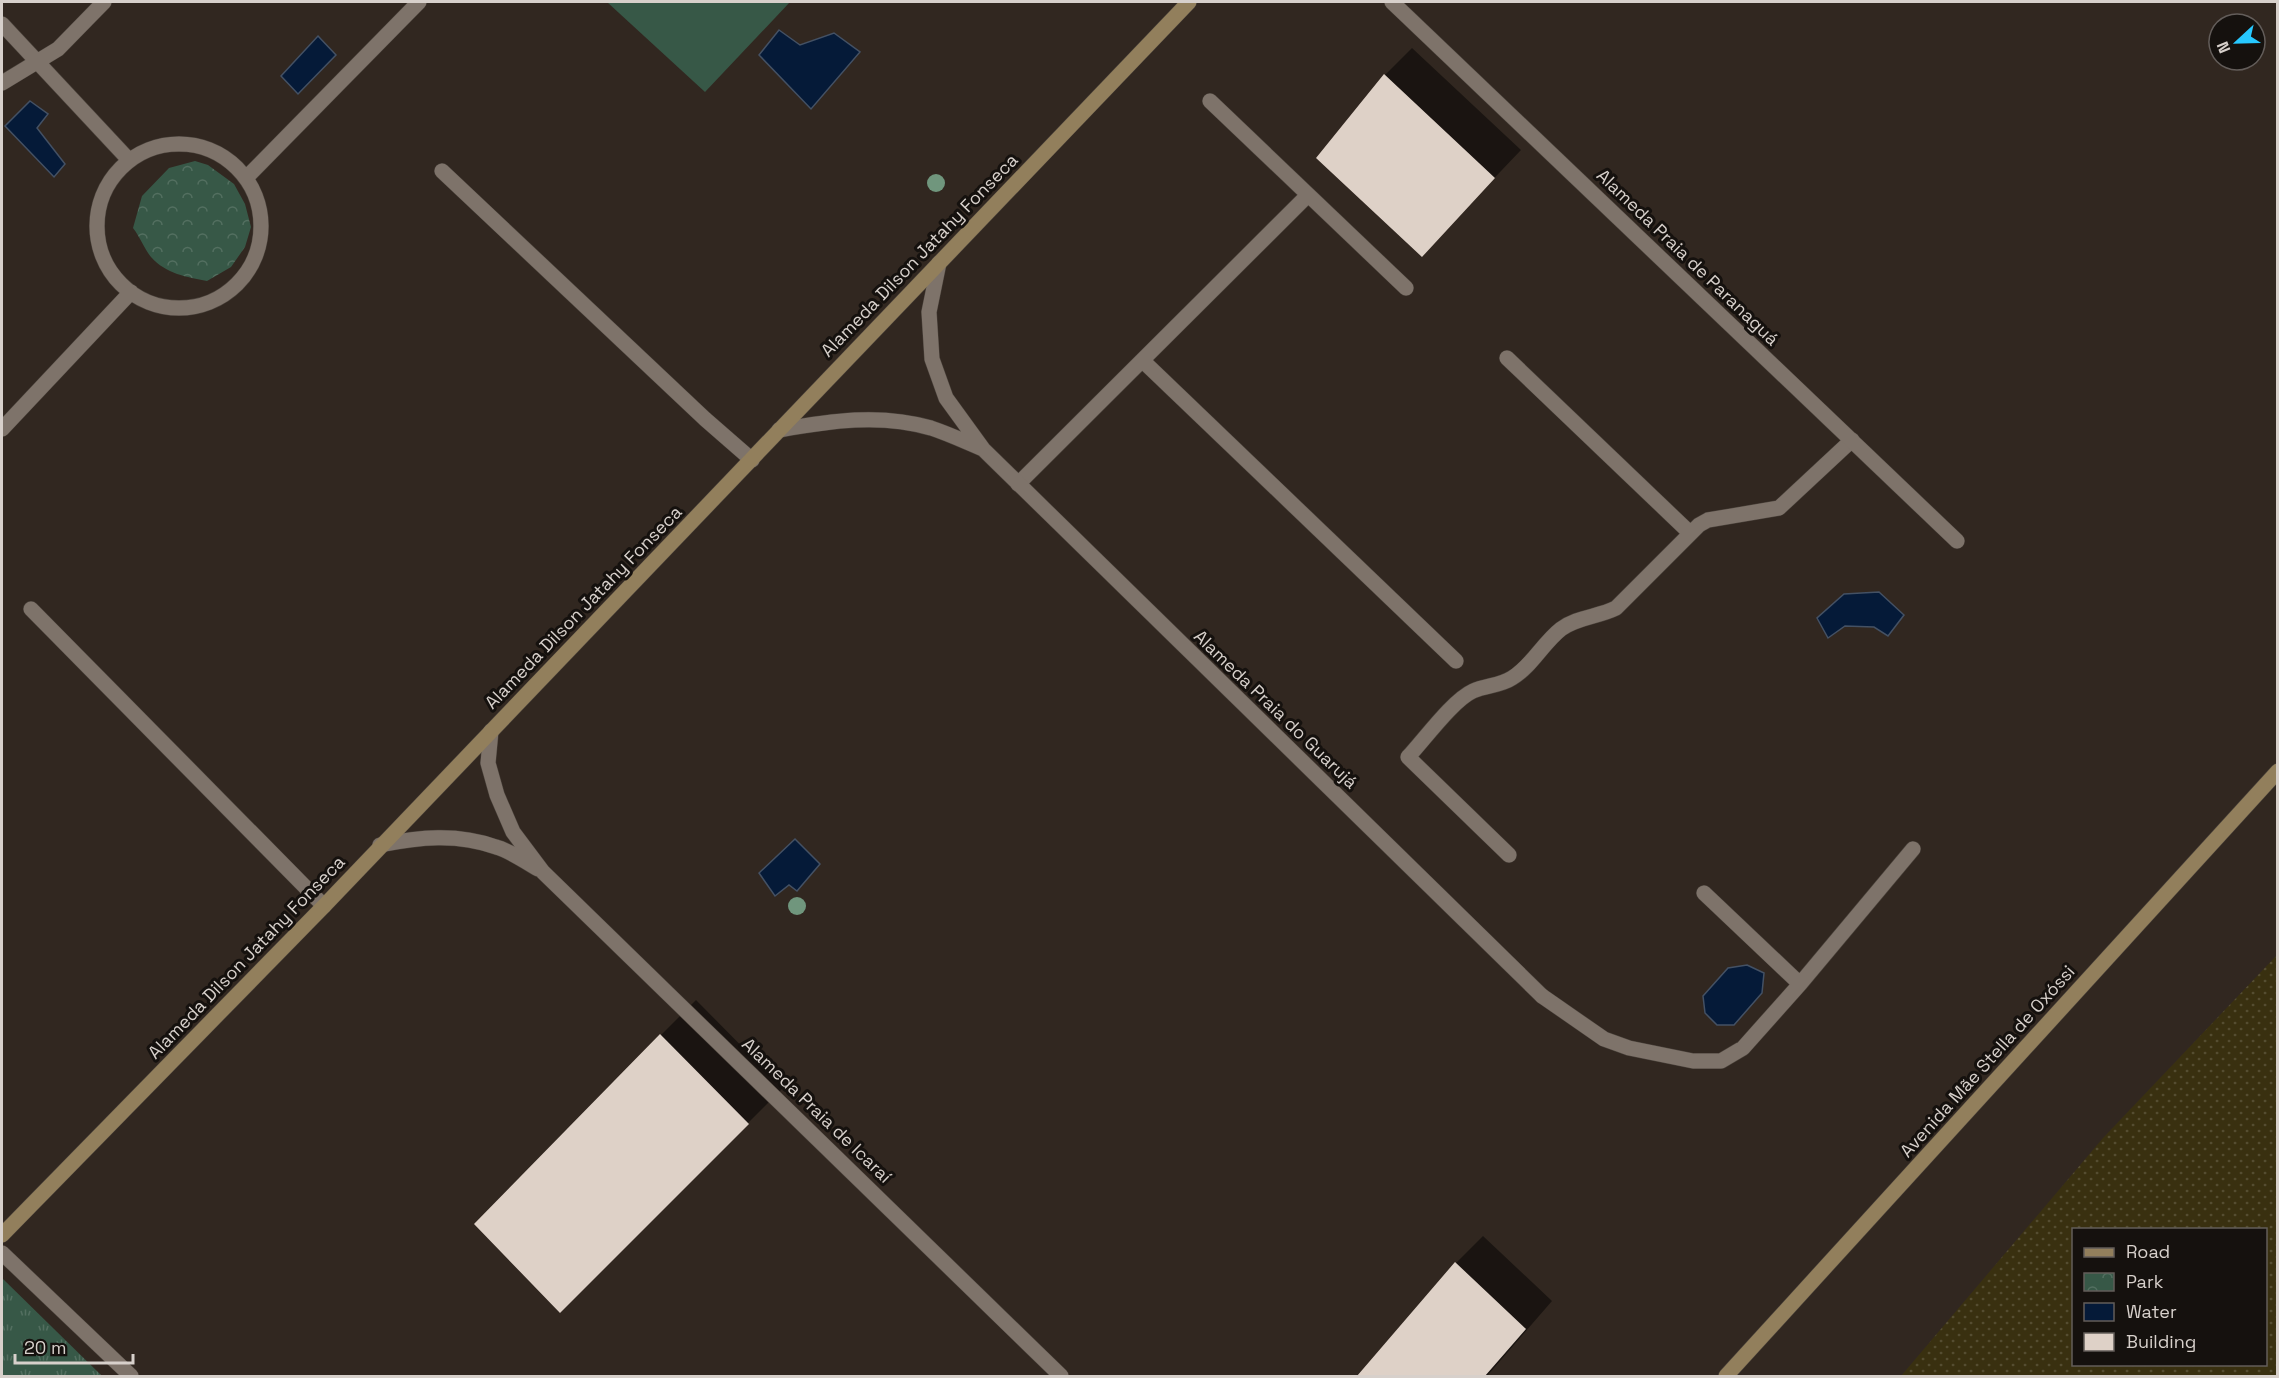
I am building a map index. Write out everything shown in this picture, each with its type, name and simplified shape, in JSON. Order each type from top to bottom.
[{"type":"main road","name":"Alameda Dilson Jatahy Fonseca","points":[[2,1235],[324,906],[1189,2]]},
{"type":"main road","name":"Avenida Mãe Stella de Oxóssi","points":[[1726,1377],[2277,771]]},
{"type":"street","points":[[2,82],[58,49],[104,2]]},
{"type":"street","points":[[246,178],[419,2]]},
{"type":"street","name":"Alameda Praia de Paranaguá","points":[[1392,2],[1957,541]]},
{"type":"street","points":[[2,24],[129,160]]},
{"type":"street","points":[[1210,100],[1406,288]]},
{"type":"street","points":[[178,143],[204,147],[228,159],[246,178],[258,201],[261,227],[257,252],[245,275],[227,293],[204,304],[179,308],[153,304],[131,292],[112,274],[101,252],[97,226],[101,201],[112,178],[129,160],[152,147],[178,143]]},
{"type":"street","points":[[442,171],[705,419],[752,460]]},
{"type":"street","points":[[1018,484],[1308,195]]},
{"type":"street","name":"Alameda Praia do Guarujá","points":[[939,263],[929,312],[932,359],[946,398],[983,448],[1542,996],[1604,1039],[1629,1048],[1692,1061],[1721,1061],[1743,1048],[1913,849]]},
{"type":"street","points":[[2,429],[131,292]]},
{"type":"street","points":[[1507,358],[1690,533]]},
{"type":"street","points":[[1143,361],[1456,661]]},
{"type":"street","name":"Alameda Praia do Guarujá","points":[[778,430],[838,420],[885,420],[930,428],[983,448]]},
{"type":"street","points":[[1509,855],[1408,757],[1462,698],[1473,691],[1497,685],[1514,677],[1560,630],[1575,620],[1602,614],[1616,608],[1690,533],[1708,520],[1779,508],[1852,440]]},
{"type":"street","points":[[32,609],[324,906]]},
{"type":"street","name":"Alameda Praia de Icaraí","points":[[491,731],[488,763],[497,795],[513,832],[543,872],[1061,1377]]},
{"type":"street","name":"Alameda Praia de Icaraí","points":[[380,846],[414,838],[447,836],[497,847],[543,872]]},
{"type":"street","points":[[1704,893],[1800,984]]},
{"type":"street","points":[[2,1253],[131,1377]]},
{"type":"green space","points":[[607,2],[790,2],[705,92]]},
{"type":"green space","points":[[195,161],[208,165],[234,184],[245,204],[251,227],[245,247],[231,267],[207,281],[177,274],[157,263],[133,228],[142,196],[169,168]]},
{"type":"green space","points":[[2,1278],[102,1376],[2,1376]]},
{"type":"sand","points":[[2277,955],[2277,1376],[1901,1376],[2103,1138]]},
{"type":"water","points":[[779,30],[800,45],[834,33],[860,52],[811,109],[759,55]]},
{"type":"water","points":[[318,36],[336,55],[298,94],[281,76]]},
{"type":"water","points":[[30,101],[48,114],[37,128],[65,164],[54,177],[5,126]]},
{"type":"water","points":[[1879,592],[1904,615],[1888,636],[1874,627],[1845,626],[1828,638],[1817,618],[1844,594]]},
{"type":"water","points":[[795,839],[820,864],[797,891],[789,885],[775,896],[759,873]]},
{"type":"water","points":[[1747,965],[1764,973],[1762,993],[1734,1025],[1717,1025],[1705,1013],[1703,996],[1728,968]]},
{"type":"building","points":[[1384,74],[1495,178],[1422,257],[1316,158]]},
{"type":"building","points":[[660,1034],[749,1124],[560,1313],[474,1224]]},
{"type":"building","points":[[1455,1262],[1526,1329],[1485,1376],[1357,1376]]}]
